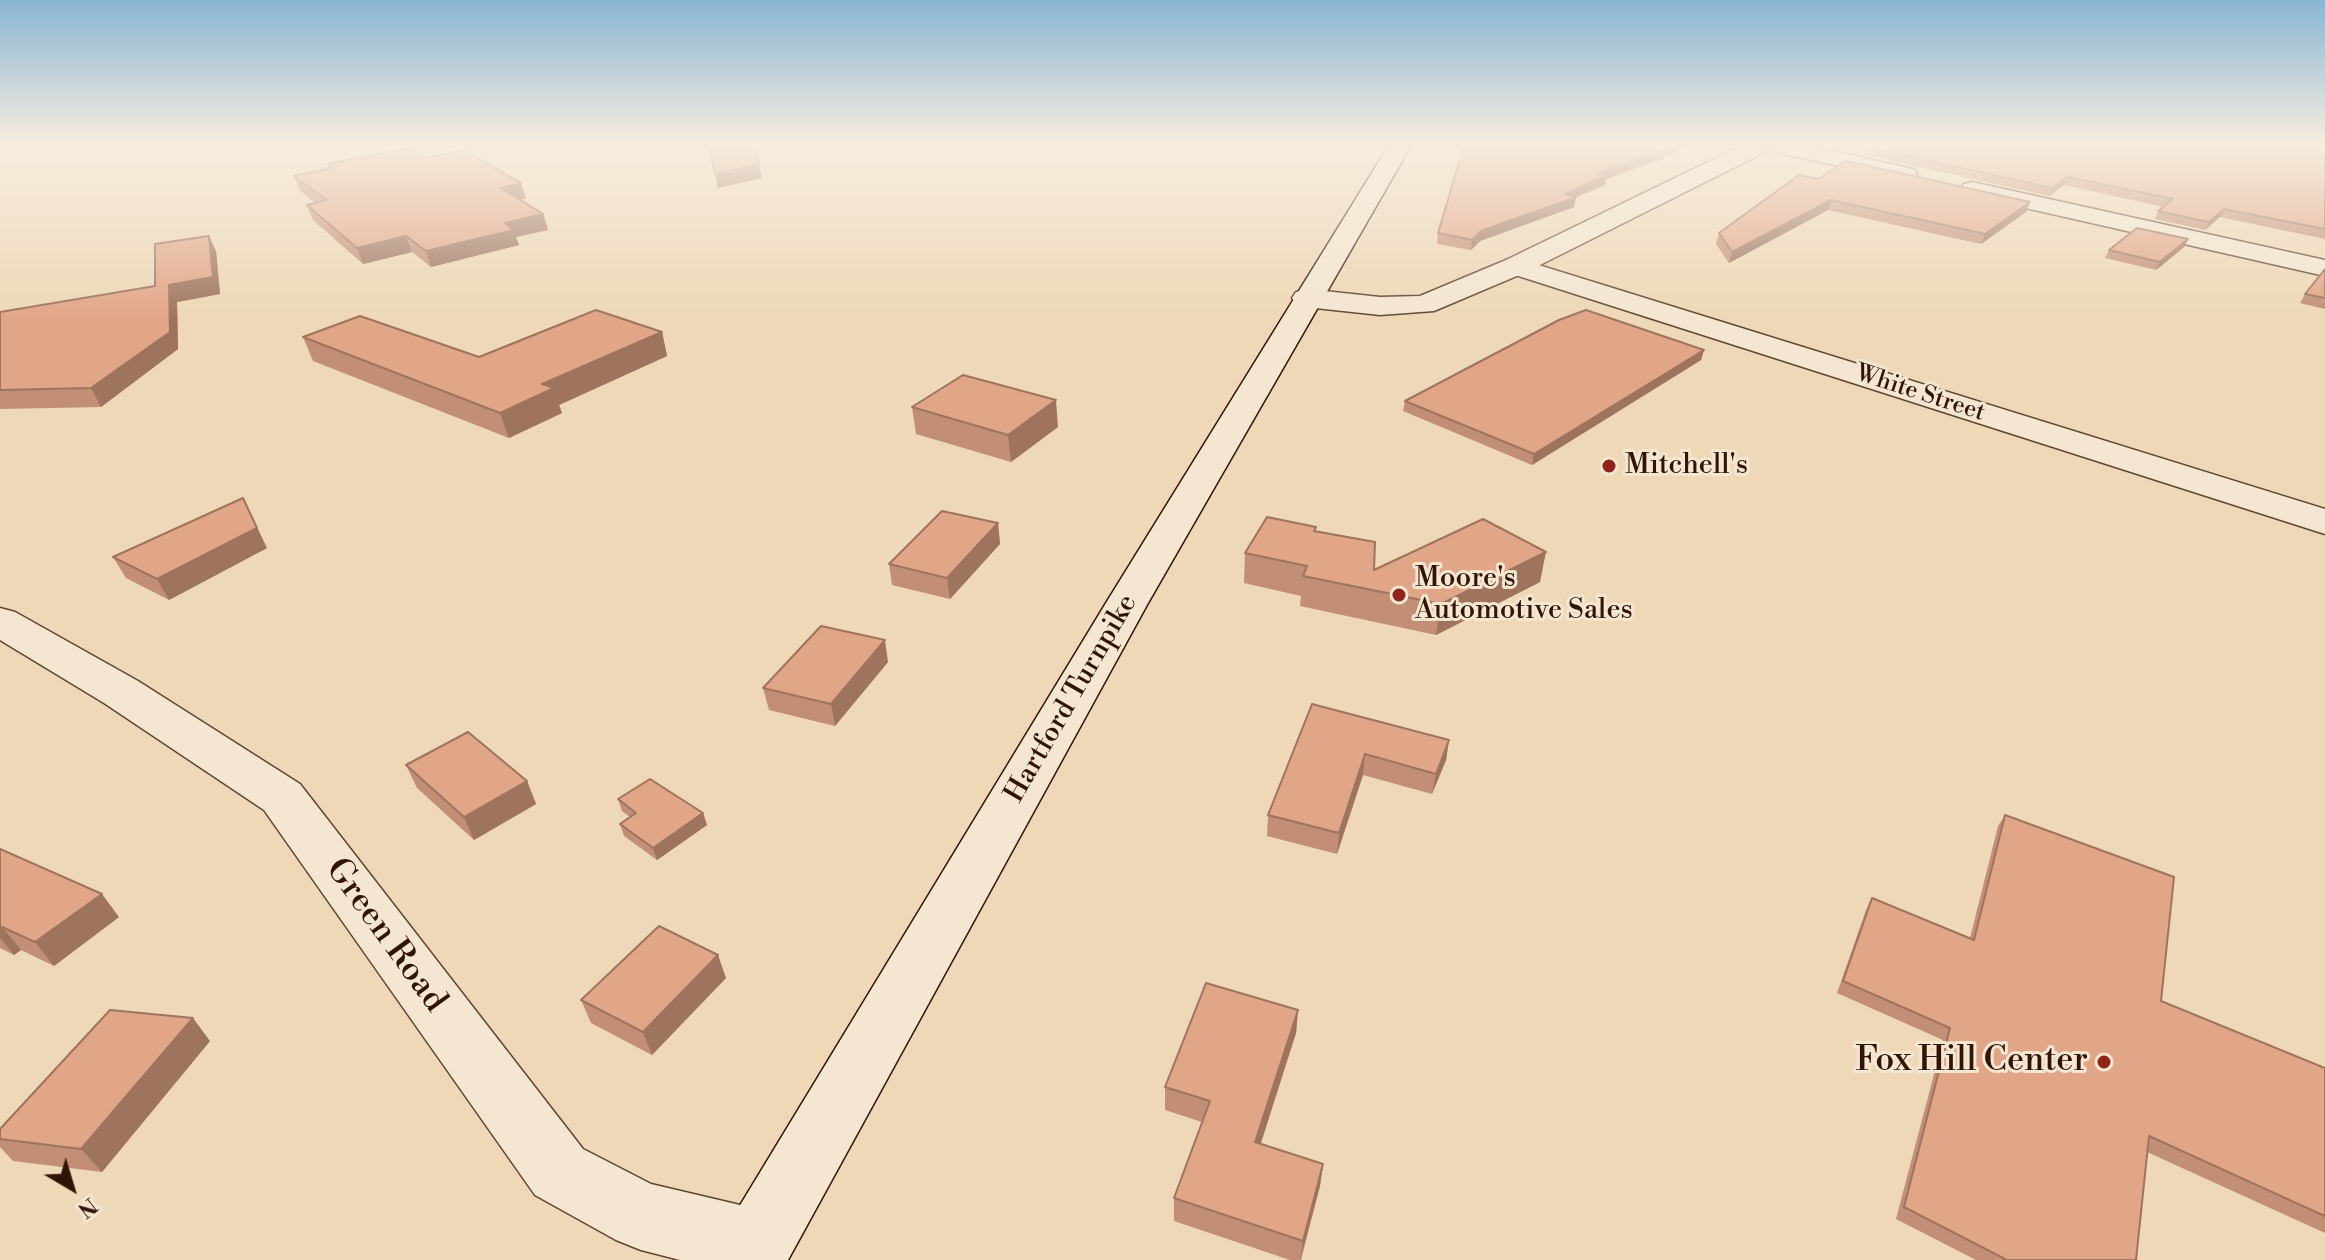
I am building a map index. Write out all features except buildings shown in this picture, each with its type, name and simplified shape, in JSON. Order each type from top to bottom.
[{"type":"street","name":"Hartford Turnpike","points":[[753,1252],[1112,628],[1366,201]]},
{"type":"street","points":[[1306,298],[1380,306],[1424,305],[1516,266],[1649,201]]},
{"type":"street","points":[[2023,201],[2325,268]]},
{"type":"street","name":"White Street","points":[[1516,266],[2325,522]]},
{"type":"street","name":"Green Road","points":[[0,621],[121,692],[282,797],[559,1172],[641,1216],[753,1252]]},
{"type":"place","name":"Mitchell's","points":[[1609,466]]},
{"type":"place","name":"Moore's Automotive Sales","points":[[1399,595]]},
{"type":"place","name":"Fox Hill Center","points":[[2104,1062]]}]
